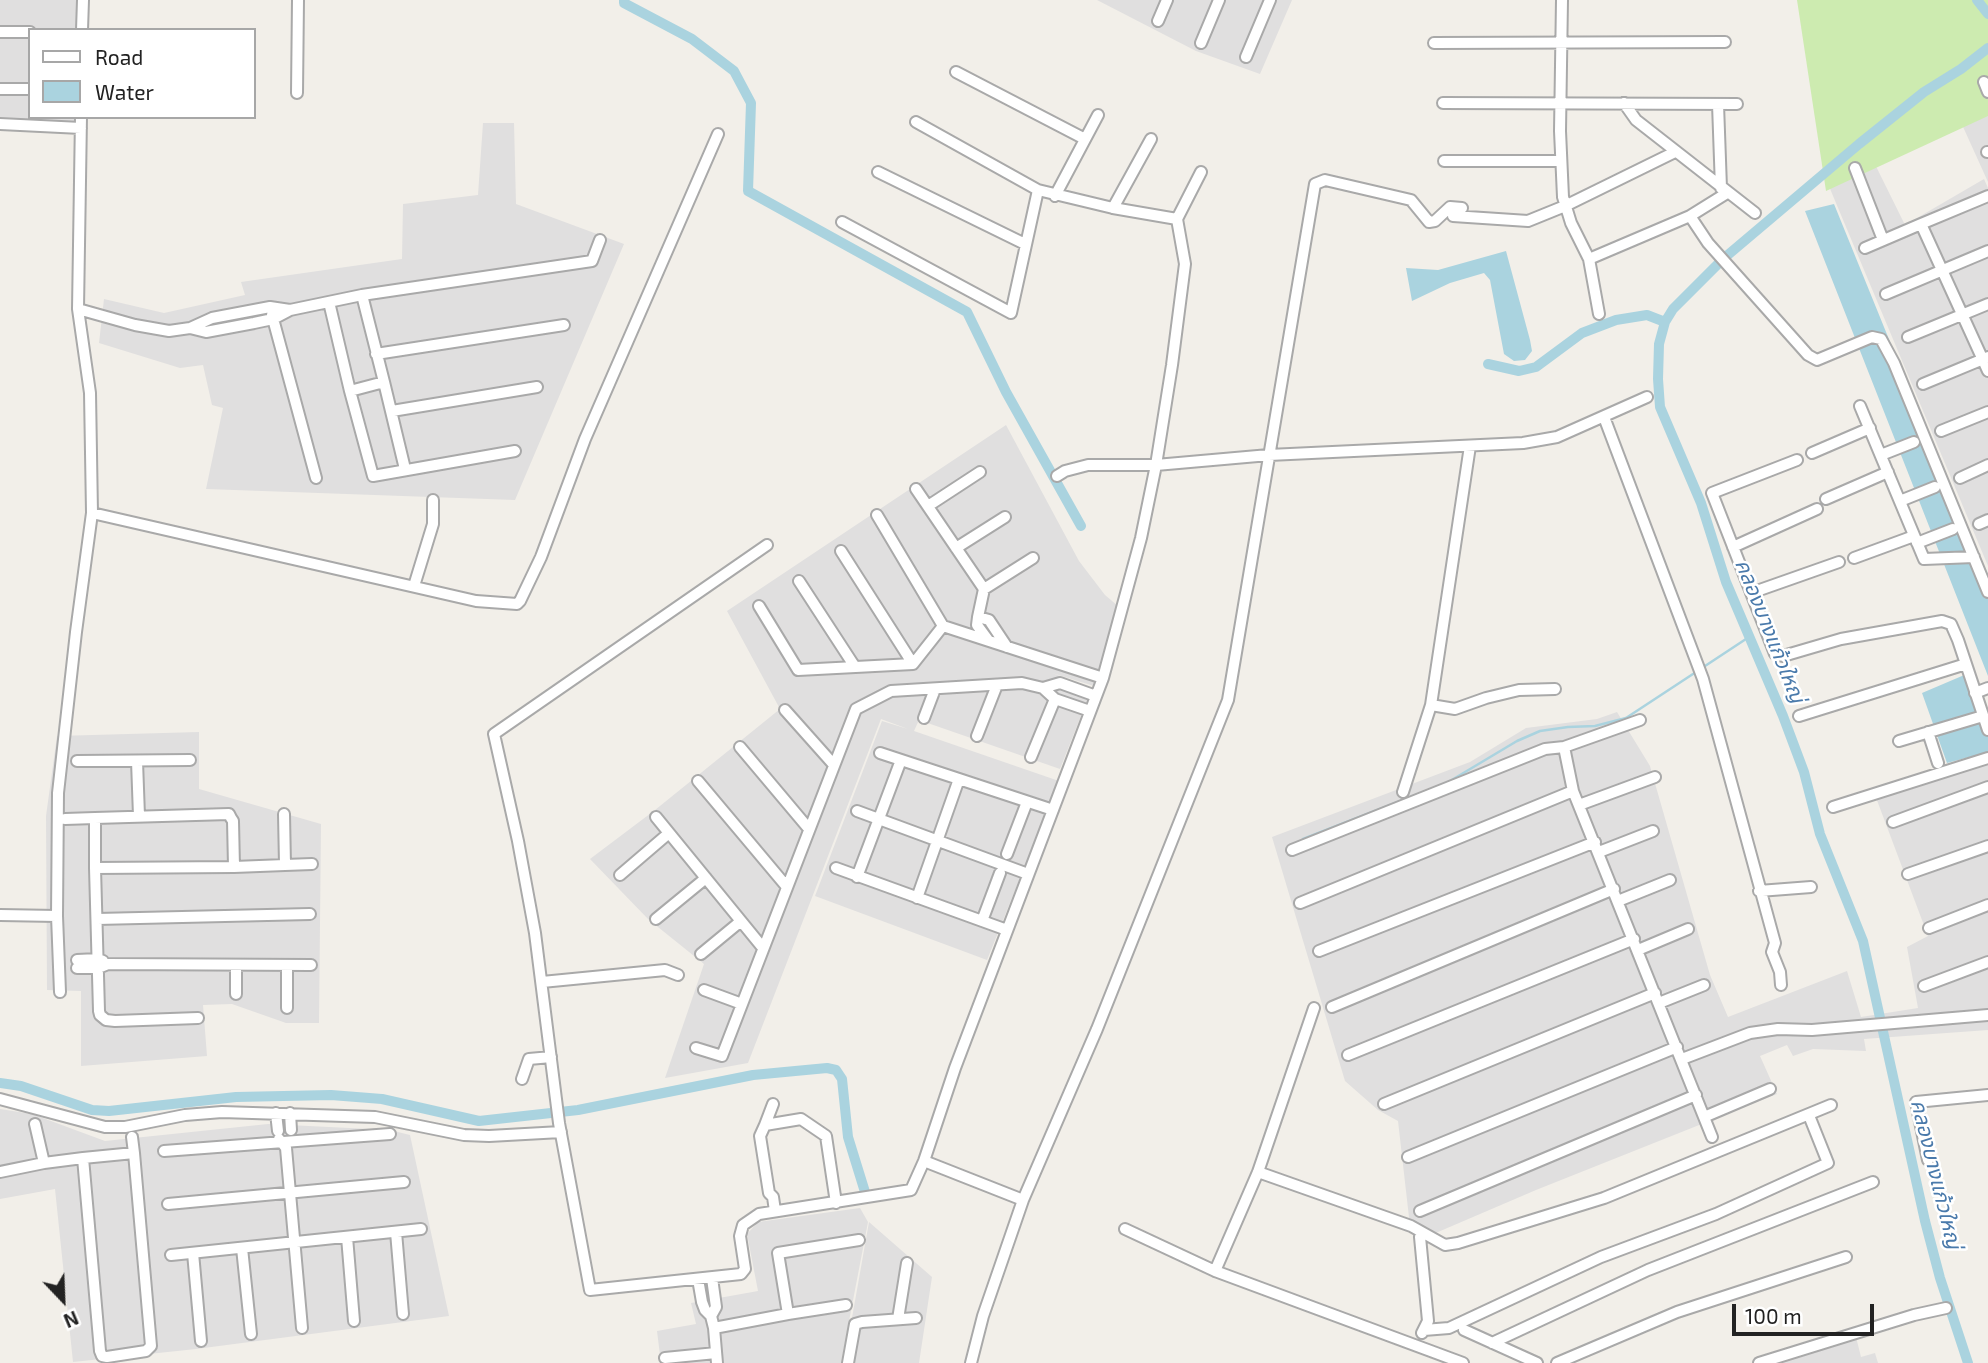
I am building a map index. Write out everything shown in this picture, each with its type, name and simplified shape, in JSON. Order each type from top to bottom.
[{"type":"street","points":[[82,28],[83,0]]},
{"type":"street","points":[[297,93],[298,0]]},
{"type":"street","points":[[1158,21],[1167,0]]},
{"type":"street","points":[[1201,43],[1219,0]]},
{"type":"street","points":[[1246,57],[1270,0]]},
{"type":"street","points":[[1563,0],[1563,197],[1571,223],[1589,258],[1599,314]]},
{"type":"street","points":[[0,32],[28,32]]},
{"type":"street","points":[[1434,43],[1726,42]]},
{"type":"street","points":[[956,72],[1085,139]]},
{"type":"street","points":[[0,89],[28,89]]},
{"type":"street","points":[[1443,103],[1737,104]]},
{"type":"street","points":[[1624,103],[1636,120],[1755,213]]},
{"type":"street","points":[[1718,104],[1724,190]]},
{"type":"street","points":[[1055,196],[1098,115]]},
{"type":"street","points":[[0,124],[81,122],[78,309],[90,393],[92,513],[59,781],[57,916],[69,964],[60,992]]},
{"type":"street","points":[[916,122],[1038,190],[1055,196],[1177,219]]},
{"type":"street","points":[[92,513],[475,601],[512,605],[520,601],[541,556],[585,439],[718,134]]},
{"type":"street","points":[[1113,208],[1151,139]]},
{"type":"street","points":[[1453,216],[1528,221],[1565,206],[1675,152]]},
{"type":"street","points":[[1444,161],[1561,161]]},
{"type":"street","points":[[1855,168],[1883,240]]},
{"type":"street","points":[[878,172],[1025,244]]},
{"type":"street","points":[[767,545],[494,734],[518,841],[542,982],[557,1110],[590,1290],[741,1274],[746,1269],[740,1236],[743,1225],[759,1214],[911,1190],[1103,678],[1141,538],[1156,464],[1185,264],[1177,219],[1201,172]]},
{"type":"street","points":[[971,1363],[983,1316],[1023,1200],[1097,1029],[1225,710],[1245,608],[1315,184],[1325,180],[1411,200],[1429,222],[1436,221],[1450,207],[1462,208]]},
{"type":"street","points":[[842,222],[1011,313],[1038,190]]},
{"type":"street","points":[[1589,258],[1690,216],[1724,190]]},
{"type":"street","points":[[1865,248],[1988,196]]},
{"type":"street","points":[[1690,216],[1707,243],[1808,355],[1817,360],[1833,356],[1872,337],[1881,339],[1894,363],[1988,592]]},
{"type":"street","points":[[1921,224],[1985,358],[1988,370]]},
{"type":"street","points":[[190,328],[206,332],[273,319],[290,310],[362,295],[592,261],[600,240]]},
{"type":"street","points":[[1886,294],[1988,251]]},
{"type":"street","points":[[362,295],[405,469]]},
{"type":"street","points":[[329,302],[349,391],[373,477],[515,450]]},
{"type":"street","points":[[1908,337],[1988,304]]},
{"type":"street","points":[[78,309],[135,325],[169,331],[190,328],[212,318],[270,307],[290,310]]},
{"type":"street","points":[[270,307],[316,478]]},
{"type":"street","points":[[376,354],[564,325]]},
{"type":"street","points":[[1923,384],[1985,358]]},
{"type":"street","points":[[349,391],[384,382]]},
{"type":"street","points":[[391,411],[537,387]]},
{"type":"street","points":[[1057,476],[1088,465],[1156,464],[1541,440],[1557,437],[1647,397]]},
{"type":"street","points":[[1860,406],[1924,559],[1974,557]]},
{"type":"street","points":[[1941,431],[1988,412]]},
{"type":"street","points":[[1604,417],[1703,679],[1775,943],[1773,954],[1780,972],[1781,985]]},
{"type":"street","points":[[1812,453],[1870,428]]},
{"type":"street","points":[[1881,456],[1914,442]]},
{"type":"street","points":[[1403,792],[1431,705],[1470,446]]},
{"type":"street","points":[[1797,460],[1712,493],[1775,654],[1783,656],[1841,639],[1942,621],[1951,624],[1988,730]]},
{"type":"street","points":[[1960,478],[1988,465]]},
{"type":"street","points":[[928,506],[980,472]]},
{"type":"street","points":[[1826,499],[1888,472]]},
{"type":"street","points":[[1900,501],[1935,487]]},
{"type":"street","points":[[916,489],[984,589]]},
{"type":"street","points":[[414,586],[433,524],[433,500]]},
{"type":"street","points":[[1732,547],[1817,509]]},
{"type":"street","points":[[877,515],[943,626],[1103,678]]},
{"type":"street","points":[[956,548],[1005,517]]},
{"type":"street","points":[[1854,558],[1953,529]]},
{"type":"street","points":[[841,551],[913,664]]},
{"type":"street","points":[[988,640],[976,625],[984,589],[1033,558]]},
{"type":"street","points":[[1751,593],[1839,562]]},
{"type":"street","points":[[799,580],[855,667]]},
{"type":"street","points":[[759,606],[798,670],[913,664],[943,626]]},
{"type":"street","points":[[978,617],[989,620],[1007,647]]},
{"type":"street","points":[[1799,716],[1966,664]]},
{"type":"street","points":[[696,1048],[722,1056],[856,709],[891,691],[1022,683],[1043,688],[1060,684],[1096,696]]},
{"type":"street","points":[[977,736],[998,685]]},
{"type":"street","points":[[1043,688],[1055,699],[1090,711]]},
{"type":"street","points":[[1975,693],[1988,688]]},
{"type":"street","points":[[924,718],[935,689]]},
{"type":"street","points":[[1431,705],[1455,709],[1519,690],[1555,689]]},
{"type":"street","points":[[1031,757],[1055,699]]},
{"type":"street","points":[[785,710],[834,765]]},
{"type":"street","points":[[1899,741],[1983,716]]},
{"type":"street","points":[[1292,849],[1545,749],[1564,747],[1640,720]]},
{"type":"street","points":[[1928,732],[1938,762]]},
{"type":"street","points":[[740,747],[809,829]]},
{"type":"street","points":[[1564,747],[1573,791],[1712,1138]]},
{"type":"street","points":[[880,752],[1053,810]]},
{"type":"street","points":[[1833,807],[1988,758]]},
{"type":"street","points":[[77,761],[190,760]]},
{"type":"street","points":[[857,877],[901,760]]},
{"type":"street","points":[[137,761],[139,816]]},
{"type":"street","points":[[1579,805],[1655,777]]},
{"type":"street","points":[[917,898],[959,779]]},
{"type":"street","points":[[698,780],[787,887]]},
{"type":"street","points":[[1894,822],[1988,787]]},
{"type":"street","points":[[1300,903],[1573,791]]},
{"type":"street","points":[[1007,854],[1027,802]]},
{"type":"street","points":[[857,811],[1028,874]]},
{"type":"street","points":[[65,819],[229,814],[233,821],[234,867]]},
{"type":"street","points":[[284,814],[285,865]]},
{"type":"street","points":[[656,817],[763,948]]},
{"type":"street","points":[[95,818],[97,919],[102,964],[99,1011],[106,1020],[198,1018]]},
{"type":"street","points":[[1319,951],[1597,847],[1653,831]]},
{"type":"street","points":[[620,875],[670,833]]},
{"type":"street","points":[[1908,874],[1988,846]]},
{"type":"street","points":[[95,868],[312,864]]},
{"type":"street","points":[[836,868],[1007,930]]},
{"type":"street","points":[[982,921],[999,873]]},
{"type":"street","points":[[656,919],[706,878]]},
{"type":"street","points":[[1618,901],[1670,880]]},
{"type":"street","points":[[1759,891],[1811,887]]},
{"type":"street","points":[[1332,1007],[1614,889]]},
{"type":"street","points":[[1929,928],[1988,905]]},
{"type":"street","points":[[97,919],[310,914]]},
{"type":"street","points":[[0,915],[57,916]]},
{"type":"street","points":[[701,954],[741,921]]},
{"type":"street","points":[[1348,1055],[1636,944],[1688,929]]},
{"type":"street","points":[[1924,986],[1988,962]]},
{"type":"street","points":[[69,964],[311,965]]},
{"type":"street","points":[[236,964],[236,994]]},
{"type":"street","points":[[287,965],[288,1008]]},
{"type":"street","points":[[542,982],[665,970],[678,975]]},
{"type":"street","points":[[1384,1104],[1657,998],[1704,985]]},
{"type":"street","points":[[704,989],[742,1004]]},
{"type":"street","points":[[1215,1271],[1258,1172],[1314,1008]]},
{"type":"street","points":[[1682,1059],[1750,1033],[1988,1015]]},
{"type":"street","points":[[1408,1157],[1677,1047]]},
{"type":"street","points":[[522,1079],[529,1059],[551,1057]]},
{"type":"street","points":[[1704,1117],[1770,1088]]},
{"type":"street","points":[[1420,1211],[1696,1095]]},
{"type":"street","points":[[1928,1160],[1916,1102],[1988,1095]]},
{"type":"street","points":[[0,1099],[105,1128],[222,1112],[375,1116],[464,1135],[489,1136],[560,1127]]},
{"type":"street","points":[[773,1104],[760,1136],[769,1193],[773,1197],[775,1210]]},
{"type":"street","points":[[1258,1172],[1411,1226],[1445,1245],[1604,1198],[1831,1105]]},
{"type":"street","points":[[276,1113],[285,1138],[302,1328]]},
{"type":"street","points":[[285,1138],[290,1113]]},
{"type":"street","points":[[1424,1330],[1449,1328],[1601,1258],[1716,1214],[1828,1163],[1810,1118]]},
{"type":"street","points":[[765,1125],[801,1119],[825,1136],[835,1203]]},
{"type":"street","points":[[35,1124],[44,1163]]},
{"type":"street","points":[[164,1151],[285,1138],[390,1134]]},
{"type":"street","points":[[83,1158],[100,1351],[102,1356],[107,1357],[146,1351],[151,1346],[132,1137]]},
{"type":"street","points":[[0,1172],[44,1163],[134,1153]]},
{"type":"street","points":[[924,1161],[1023,1200]]},
{"type":"street","points":[[167,1204],[404,1182]]},
{"type":"street","points":[[1492,1343],[1648,1270],[1872,1182]]},
{"type":"street","points":[[759,1214],[769,1193]]},
{"type":"street","points":[[171,1255],[421,1229]]},
{"type":"street","points":[[1125,1229],[1215,1271],[1463,1363]]},
{"type":"street","points":[[396,1232],[403,1314]]},
{"type":"street","points":[[347,1237],[354,1321]]},
{"type":"street","points":[[1417,1345],[1428,1321],[1420,1237]]},
{"type":"street","points":[[788,1314],[778,1253],[859,1240]]},
{"type":"street","points":[[242,1248],[251,1335]]},
{"type":"street","points":[[193,1253],[201,1341]]},
{"type":"street","points":[[1557,1363],[1677,1312],[1846,1256]]},
{"type":"street","points":[[898,1319],[907,1263]]},
{"type":"street","points":[[712,1278],[716,1307],[712,1322]]},
{"type":"street","points":[[665,1358],[717,1358],[712,1322],[705,1310],[698,1279]]},
{"type":"street","points":[[712,1322],[846,1305]]},
{"type":"street","points":[[1759,1363],[1914,1315],[1946,1308]]},
{"type":"street","points":[[848,1363],[855,1324],[916,1318]]},
{"type":"street","points":[[1464,1330],[1537,1363],[1549,1363]]},
{"type":"shaded area","points":[[0,0],[78,0],[78,28],[28,28],[28,119],[76,119],[76,122],[0,121]]},
{"type":"shaded area","points":[[1097,0],[1292,0],[1260,74],[1196,51]]},
{"type":"shaded area","points":[[1988,57],[1988,182],[1945,87]]},
{"type":"shaded area","points":[[483,123],[514,123],[516,204],[624,244],[515,500],[206,489],[223,408],[212,405],[203,365],[180,368],[99,343],[104,299],[164,313],[245,295],[241,282],[402,259],[403,204],[478,195]]},
{"type":"shaded area","points":[[1863,140],[1905,225],[1984,179],[1988,188],[1988,566],[1823,172]]},
{"type":"shaded area","points":[[1006,425],[1079,561],[1105,595],[1118,606],[1111,642],[1094,686],[1052,673],[1092,688],[1060,769],[919,720],[914,731],[1059,781],[987,960],[815,896],[882,721],[908,729],[881,719],[748,1063],[665,1078],[704,964],[648,919],[590,859],[780,709],[727,611]]},
{"type":"shaded area","points":[[1617,712],[1650,766],[1710,975],[1728,1017],[1847,971],[1861,1017],[1918,1008],[1907,947],[1928,936],[1875,795],[1988,759],[1988,1030],[1864,1039],[1866,1051],[1813,1049],[1793,1056],[1787,1045],[1760,1056],[1777,1094],[1431,1235],[1410,1226],[1398,1121],[1378,1110],[1345,1081],[1272,837],[1470,762],[1526,728],[1597,719]]},
{"type":"shaded area","points":[[199,732],[199,789],[321,824],[319,1023],[286,1023],[232,1004],[203,1005],[207,1056],[81,1066],[81,991],[47,990],[46,816],[57,736]]},
{"type":"shaded area","points":[[0,1109],[32,1114],[105,1141],[268,1124],[390,1130],[410,1135],[449,1316],[73,1362],[55,1189],[0,1199]]},
{"type":"shaded area","points":[[860,1208],[868,1222],[841,1363],[661,1363],[657,1331],[696,1324],[691,1303],[758,1291],[747,1234],[758,1222]]},
{"type":"shaded area","points":[[869,1222],[932,1277],[919,1363],[844,1363]]},
{"type":"shaded area","points":[[1856,1337],[1861,1357],[1875,1353],[1878,1363],[1768,1363]]},
{"type":"green space","points":[[1797,0],[1988,0],[1988,116],[1826,191]]},
{"type":"water","points":[[1834,204],[1988,583],[1988,676],[1805,211]]},
{"type":"water","points":[[1506,251],[1532,351],[1525,360],[1514,361],[1504,354],[1490,280],[1484,273],[1450,283],[1412,301],[1406,268],[1438,270]]},
{"type":"water","points":[[1969,673],[1988,721],[1988,752],[1947,763],[1922,693]]},
{"type":"waterway","points":[[624,0],[624,3],[692,39],[734,71],[751,103],[748,191],[967,312],[1006,392],[1081,526]]},
{"type":"waterway","name":"คลองบางแก้วใหญ่","points":[[1977,0],[1988,14]]},
{"type":"waterway","name":"คลองบางแก้วใหญ่","points":[[1968,1363],[1940,1278],[1925,1221],[1863,941],[1820,834],[1804,772],[1783,716],[1726,582],[1701,503],[1660,407],[1658,379],[1659,344],[1665,322],[1673,309],[1723,259],[1859,144],[1924,92],[1988,48]]},
{"type":"waterway","points":[[1488,364],[1519,371],[1536,367],[1582,333],[1616,320],[1647,315],[1665,322]]},
{"type":"waterway","points":[[1702,668],[1749,637]]},
{"type":"waterway","points":[[1445,784],[1517,741],[1540,731],[1595,726],[1626,718],[1696,672]]},
{"type":"waterway","points":[[1303,839],[1416,795]]},
{"type":"waterway","points":[[0,1083],[21,1086],[92,1110],[109,1111],[236,1097],[331,1095],[382,1099],[479,1121],[578,1110],[753,1075],[827,1068],[836,1070],[842,1079],[848,1137],[865,1192]]}]
